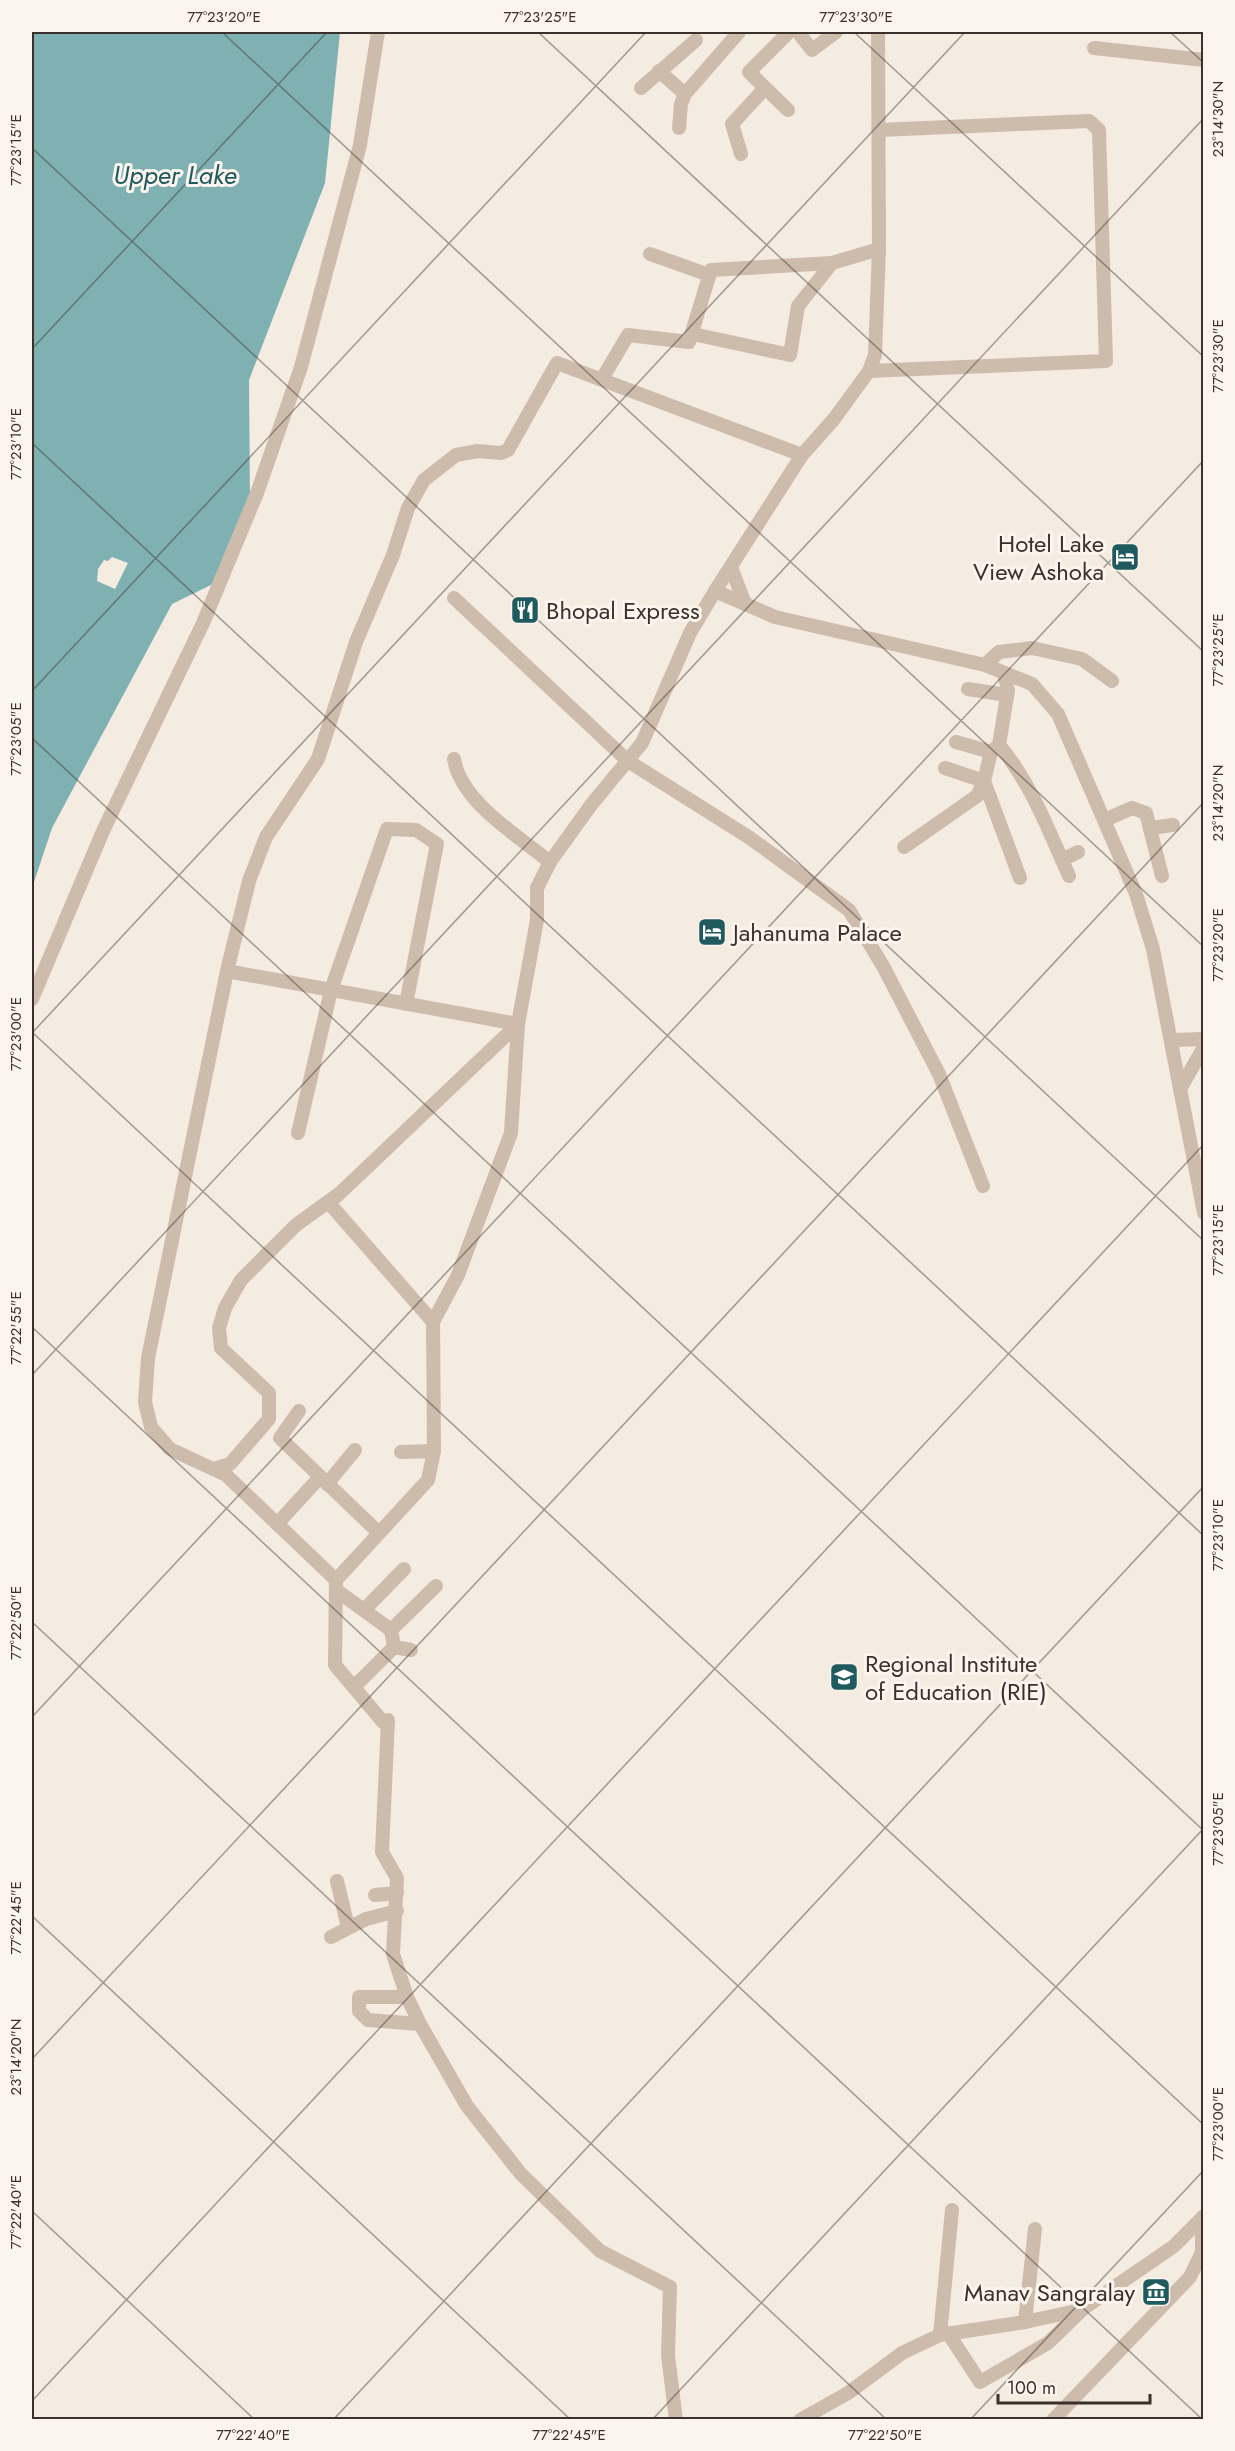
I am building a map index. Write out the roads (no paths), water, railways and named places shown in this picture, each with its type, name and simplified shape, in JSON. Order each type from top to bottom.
[{"type":"street","points":[[32,999],[103,831],[195,642],[257,493],[301,367],[360,145],[378,32]]},
{"type":"street","points":[[679,128],[681,104],[685,94],[739,32]]},
{"type":"street","points":[[788,110],[748,72],[789,32]]},
{"type":"street","points":[[798,32],[812,50],[836,32]]},
{"type":"street","points":[[676,2420],[668,2355],[670,2287],[600,2251],[520,2174],[467,2106],[407,1997],[393,1954],[397,1878],[382,1852],[388,1720],[383,1722],[335,1665],[336,1585],[379,1533],[428,1480],[434,1451],[433,1322],[458,1275],[511,1133],[518,1024],[537,920],[537,888],[550,862],[591,805],[642,743],[690,633],[714,591],[802,455],[834,419],[869,371],[875,355],[879,249],[878,32]]},
{"type":"street","points":[[641,88],[696,40]]},
{"type":"street","points":[[1094,48],[1203,60]]},
{"type":"street","points":[[660,71],[685,94]]},
{"type":"street","points":[[741,154],[732,124],[765,88]]},
{"type":"street","points":[[869,371],[1106,361],[1099,129],[1089,121],[879,130]]},
{"type":"street","points":[[602,379],[628,335],[689,342],[711,270],[832,263],[879,249]]},
{"type":"street","points":[[650,254],[709,275]]},
{"type":"street","points":[[693,334],[790,356],[798,306],[832,263]]},
{"type":"street","points":[[394,1647],[391,1630],[363,1610],[336,1585],[226,1475],[170,1449],[151,1427],[145,1402],[150,1349],[227,971],[249,881],[266,837],[318,759],[356,642],[393,555],[408,508],[424,480],[456,455],[478,451],[501,453],[508,450],[556,363],[802,455]]},
{"type":"street","points":[[731,567],[746,604]]},
{"type":"street","points":[[714,591],[775,617],[985,665],[1032,684],[1058,714],[1136,894],[1154,949],[1180,1089],[1199,1159],[1203,1213]]},
{"type":"street","points":[[454,598],[628,760],[750,838],[849,910],[883,966],[939,1074],[983,1186]]},
{"type":"street","points":[[985,665],[999,652],[1032,648],[1082,658],[1112,681]]},
{"type":"street","points":[[904,847],[977,796],[995,748],[1007,695],[1004,673]]},
{"type":"street","points":[[968,689],[1007,695]]},
{"type":"street","points":[[956,742],[995,748],[1014,763],[1069,876]]},
{"type":"street","points":[[454,759],[472,798],[550,862]]},
{"type":"street","points":[[945,768],[984,781]]},
{"type":"street","points":[[984,781],[1020,878]]},
{"type":"street","points":[[1105,820],[1132,808],[1146,813],[1162,876]]},
{"type":"street","points":[[1150,828],[1173,825]]},
{"type":"street","points":[[298,1133],[331,990],[387,829],[416,830],[437,844],[406,1004]]},
{"type":"street","points":[[1062,860],[1078,852]]},
{"type":"street","points":[[227,971],[518,1024]]},
{"type":"street","points":[[214,1469],[230,1464],[269,1419],[269,1393],[221,1348],[219,1328],[225,1308],[241,1280],[296,1225],[329,1203],[518,1024]]},
{"type":"street","points":[[1171,1040],[1203,1039]]},
{"type":"street","points":[[1180,1089],[1203,1047]]},
{"type":"street","points":[[329,1203],[433,1322]]},
{"type":"street","points":[[299,1411],[280,1438],[379,1533]]},
{"type":"street","points":[[277,1524],[355,1450]]},
{"type":"street","points":[[401,1452],[434,1451]]},
{"type":"street","points":[[363,1610],[404,1569]]},
{"type":"street","points":[[391,1630],[436,1586]]},
{"type":"street","points":[[354,1687],[394,1647]]},
{"type":"street","points":[[394,1647],[411,1650]]},
{"type":"street","points":[[337,1881],[348,1927]]},
{"type":"street","points":[[375,1895],[397,1893]]},
{"type":"street","points":[[331,1937],[366,1919],[397,1911]]},
{"type":"street","points":[[407,1997],[359,1997],[359,2011],[368,2020],[420,2024]]},
{"type":"street","points":[[952,2210],[944,2334],[980,2382],[1048,2343],[1087,2306],[1174,2246],[1203,2217]]},
{"type":"street","points":[[1053,2420],[1190,2277],[1202,2252],[1203,2217]]},
{"type":"street","points":[[1025,2322],[1035,2229]]},
{"type":"street","points":[[800,2420],[849,2393],[902,2353],[944,2334],[1025,2322],[1076,2311],[1087,2306]]},
{"type":"water","name":"Upper Lake","points":[[32,32],[340,32],[325,183],[249,380],[250,503],[213,584],[172,604],[52,828],[32,888]]},
{"type":"place","name":"Hotel Lake View Ashoka","points":[[1125,557]]},
{"type":"place","name":"Bhopal Express","points":[[525,610]]},
{"type":"place","name":"Jahanuma Palace","points":[[712,932]]},
{"type":"place","name":"Regional Institute of Education (RIE)","points":[[844,1677]]},
{"type":"place","name":"Manav Sangralay","points":[[1156,2292]]}]
